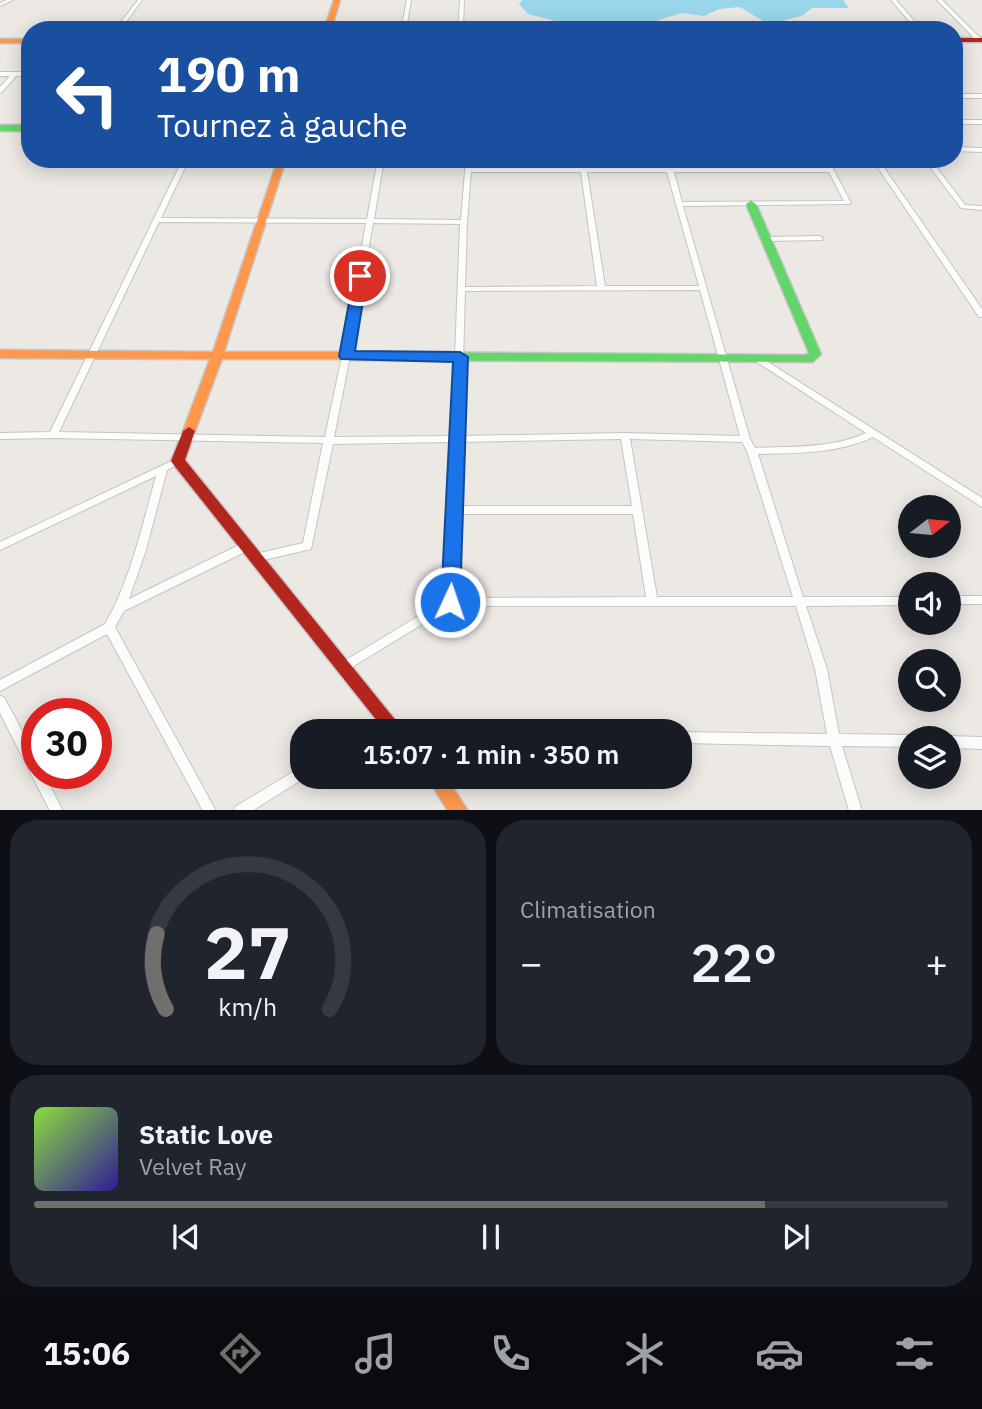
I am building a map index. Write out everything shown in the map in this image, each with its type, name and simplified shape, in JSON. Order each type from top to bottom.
[{"type":"street","points":[[0,5],[11,0]]},
{"type":"street","points":[[124,21],[140,0]]},
{"type":"street","points":[[330,21],[337,0]]},
{"type":"street","points":[[405,21],[409,0]]},
{"type":"street","points":[[461,21],[462,0]]},
{"type":"street","points":[[893,0],[912,21]]},
{"type":"street","points":[[939,0],[961,21]]},
{"type":"street","points":[[963,23],[980,40]]},
{"type":"street","points":[[0,41],[21,41]]},
{"type":"street","points":[[0,74],[21,74]]},
{"type":"street","points":[[0,91],[15,74]]},
{"type":"street","points":[[963,96],[982,96]]},
{"type":"street","points":[[963,122],[982,122]]},
{"type":"street","points":[[0,128],[21,128]]},
{"type":"street","points":[[963,149],[982,150]]},
{"type":"street","points":[[53,435],[182,168]]},
{"type":"street","points":[[0,546],[178,461],[217,356],[279,168]]},
{"type":"street","points":[[255,558],[307,547],[346,356],[379,168]]},
{"type":"street","points":[[669,168],[745,439],[752,451],[821,668],[834,740],[856,810]]},
{"type":"street","points":[[881,168],[982,315]]},
{"type":"street","points":[[934,168],[963,207],[982,208]]},
{"type":"street","points":[[450,602],[464,222],[469,170],[831,170],[848,203],[679,204]]},
{"type":"street","points":[[584,171],[601,288]]},
{"type":"street","points":[[0,354],[809,359],[815,354],[751,204]]},
{"type":"street","points":[[156,220],[464,222]]},
{"type":"street","points":[[765,239],[819,237]]},
{"type":"street","points":[[462,289],[702,288]]},
{"type":"street","points":[[760,360],[982,503]]},
{"type":"street","points":[[752,451],[815,448],[854,442],[873,433]]},
{"type":"street","points":[[0,436],[327,440],[625,436],[745,439]]},
{"type":"street","points":[[0,444],[18,436]]},
{"type":"street","points":[[625,436],[652,600]]},
{"type":"street","points":[[178,461],[386,719]]},
{"type":"street","points":[[0,686],[109,627],[120,608],[141,550],[162,470]]},
{"type":"street","points":[[455,510],[637,510]]},
{"type":"street","points":[[120,608],[247,546]]},
{"type":"street","points":[[961,600],[982,600]]},
{"type":"street","points":[[345,666],[450,602],[898,601]]},
{"type":"street","points":[[109,627],[210,810]]},
{"type":"street","points":[[0,701],[21,742]]},
{"type":"street","points":[[692,738],[898,741]]},
{"type":"street","points":[[961,742],[982,743]]},
{"type":"street","points":[[240,810],[290,780]]},
{"type":"street","points":[[46,789],[57,810]]},
{"type":"street","points":[[448,789],[460,810]]},
{"type":"water","points":[[522,0],[843,0],[849,8],[812,8],[802,16],[785,21],[763,21],[740,7],[719,9],[704,16],[682,13],[656,21],[555,21],[528,14],[519,4]]},
{"type":"traffic: fast","points":[[0,128],[21,128]]},
{"type":"traffic: fast","points":[[350,356],[809,359],[815,354],[751,204]]},
{"type":"traffic: slow","points":[[330,21],[337,0]]},
{"type":"traffic: slow","points":[[0,41],[21,41]]},
{"type":"traffic: slow","points":[[189,431],[217,356],[279,168]]},
{"type":"traffic: slow","points":[[0,354],[350,356]]},
{"type":"traffic: slow","points":[[444,789],[458,810]]},
{"type":"traffic: jam","points":[[963,40],[982,40]]},
{"type":"traffic: jam","points":[[189,431],[178,461],[386,719]]},
{"type":"route","points":[[360,276],[346,356],[460,357],[450,602]]}]
